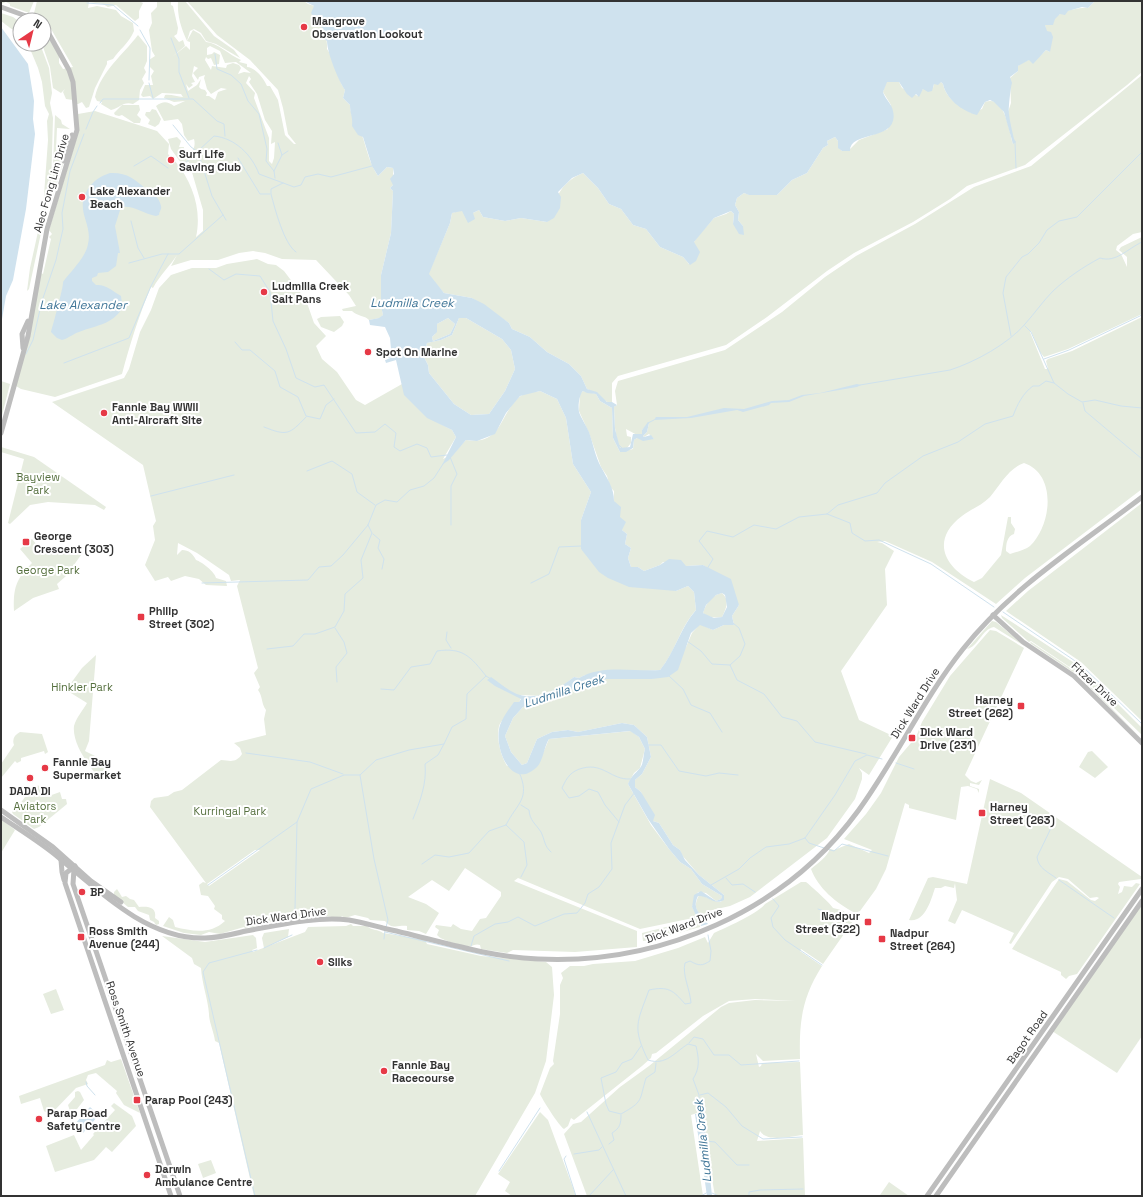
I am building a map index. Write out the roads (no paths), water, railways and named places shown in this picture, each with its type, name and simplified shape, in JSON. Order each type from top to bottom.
[{"type":"street","points":[[1,7],[15,12]]},
{"type":"street","name":"Alec Fong Lim Drive","points":[[1,433],[23,351],[22,334],[27,325],[35,275],[74,129],[75,111],[73,82],[69,70],[52,39]]},
{"type":"street","name":"Alec Fong Lim Drive","points":[[52,45],[71,82],[75,111]]},
{"type":"street","name":"Dick Ward Drive","points":[[111,897],[148,925],[174,935],[191,938],[212,938],[318,919],[348,920],[474,949],[538,959],[606,957],[647,950],[702,931],[753,906],[779,889],[803,870],[856,814],[963,648],[997,612],[1030,581],[1142,497]]},
{"type":"street","name":"Fitzer Drive","points":[[997,612],[1023,642],[1074,676],[1142,743]]},
{"type":"street","points":[[1,810],[4,817],[34,835],[73,869],[82,879],[111,897]]},
{"type":"street","points":[[34,835],[61,860],[111,897]]},
{"type":"street","name":"Ross Smith Avenue","points":[[61,860],[65,883],[171,1196]]},
{"type":"street","points":[[65,883],[66,875],[73,869]]},
{"type":"street","name":"Ross Smith Avenue","points":[[73,869],[73,882],[180,1196]]},
{"type":"street","points":[[75,888],[75,882],[82,879]]},
{"type":"street","name":"Bagot Road","points":[[927,1196],[1142,889]]},
{"type":"street","name":"Bagot Road","points":[[936,1196],[1142,901]]},
{"type":"water","points":[[304,1],[1095,1],[1088,8],[1082,7],[1068,11],[1065,15],[1060,14],[1055,19],[1053,25],[1045,25],[1047,31],[1051,32],[1053,37],[1050,52],[1046,50],[1033,64],[1029,60],[1018,66],[1018,71],[1010,77],[1012,83],[1009,114],[1014,139],[1016,142],[1013,144],[1004,112],[990,100],[985,102],[977,115],[966,111],[956,104],[947,95],[941,82],[938,85],[934,84],[932,91],[928,92],[923,89],[919,97],[916,94],[912,98],[907,94],[899,82],[887,82],[883,92],[893,111],[893,121],[889,127],[882,132],[857,140],[852,145],[850,151],[842,151],[838,148],[838,141],[835,137],[827,141],[828,145],[823,148],[807,173],[792,180],[777,195],[749,195],[744,193],[737,198],[735,205],[739,212],[738,220],[743,226],[744,235],[739,234],[733,224],[734,214],[731,211],[714,218],[694,242],[700,252],[696,261],[690,265],[683,257],[660,247],[646,229],[633,225],[621,209],[609,204],[598,188],[583,173],[572,178],[558,192],[561,197],[560,208],[554,218],[547,222],[521,218],[505,221],[483,217],[479,210],[473,213],[475,219],[468,223],[462,211],[452,213],[450,223],[429,274],[444,293],[472,298],[484,304],[509,323],[512,329],[530,337],[547,352],[569,364],[581,376],[587,389],[597,392],[607,402],[612,402],[617,405],[614,407],[615,429],[620,448],[630,447],[633,434],[642,434],[642,430],[648,422],[649,423],[647,432],[643,436],[651,435],[654,439],[643,441],[637,438],[634,440],[633,448],[626,452],[620,452],[613,438],[612,408],[600,401],[596,394],[583,391],[581,395],[579,412],[589,432],[599,463],[608,479],[614,496],[614,501],[621,507],[620,517],[626,522],[622,530],[627,534],[625,544],[631,548],[628,558],[631,567],[638,567],[644,571],[660,565],[669,559],[681,560],[686,566],[703,565],[731,579],[739,605],[732,616],[734,625],[724,625],[713,630],[700,625],[691,633],[678,670],[668,677],[652,679],[606,679],[594,684],[581,685],[536,704],[523,707],[513,718],[505,736],[511,752],[522,765],[527,763],[537,739],[552,732],[568,730],[578,732],[622,723],[634,725],[647,737],[651,757],[642,774],[635,780],[635,787],[641,792],[655,815],[653,821],[659,823],[673,845],[680,850],[685,860],[699,875],[724,895],[724,900],[720,902],[714,901],[702,896],[698,896],[696,905],[698,912],[708,924],[701,926],[692,907],[694,895],[701,891],[716,901],[721,899],[722,896],[702,884],[691,869],[680,862],[669,849],[648,819],[628,784],[640,768],[643,761],[645,749],[639,737],[630,731],[549,739],[539,764],[528,773],[519,774],[512,770],[506,764],[502,755],[499,744],[500,725],[504,716],[514,702],[519,702],[521,699],[495,686],[487,680],[491,677],[516,694],[535,696],[542,695],[562,686],[574,677],[579,678],[598,671],[660,670],[670,656],[690,617],[696,610],[694,592],[688,586],[676,591],[629,587],[608,578],[599,572],[581,549],[581,520],[591,492],[573,464],[566,418],[557,399],[540,391],[520,396],[506,413],[495,434],[477,441],[466,440],[449,460],[442,465],[456,437],[452,430],[427,418],[404,395],[396,360],[386,363],[385,360],[393,357],[388,358],[386,350],[391,349],[390,338],[385,327],[370,325],[369,320],[379,318],[383,315],[381,306],[381,275],[391,233],[393,191],[390,188],[393,185],[390,179],[394,174],[393,168],[387,167],[378,176],[372,166],[363,137],[358,135],[352,126],[350,105],[343,98],[345,90],[333,66],[327,41],[323,38],[325,34],[324,31],[311,13],[314,6]],"holes":[[[448,318],[455,324],[450,334],[433,341],[432,337],[437,332],[437,324]],[[459,318],[466,318],[502,339],[511,350],[515,369],[505,391],[489,414],[471,415],[454,404],[429,373],[428,365],[424,357],[427,343],[441,340],[452,335]],[[722,593],[725,595],[727,607],[722,617],[714,618],[703,613],[706,605],[716,595]]]},
{"type":"water","points":[[1,27],[12,42],[12,52],[19,52],[28,64],[34,101],[33,119],[35,134],[26,209],[13,280],[6,296],[1,325]]},
{"type":"water","name":"Lake Alexander","points":[[110,173],[126,175],[134,179],[157,198],[161,209],[159,215],[156,216],[135,208],[121,207],[115,226],[120,253],[118,253],[116,266],[108,272],[98,273],[97,276],[92,278],[92,281],[96,285],[106,287],[121,296],[122,304],[124,304],[121,311],[105,323],[62,340],[57,338],[51,332],[63,282],[87,249],[89,237],[83,211],[84,197],[90,186],[95,181]]},
{"type":"water","points":[[857,384],[861,385],[857,387],[804,396],[789,402],[771,403],[769,405],[743,412],[737,410],[691,418],[654,420],[656,417],[687,417],[724,408],[744,409],[772,401],[789,400],[802,395],[820,393]]},
{"type":"water","points":[[90,1107],[99,1115],[83,1133],[74,1125]]},
{"type":"water","points":[[695,1114],[700,1114],[704,1118],[712,1196],[707,1196]]},
{"type":"waterway","points":[[87,3],[113,5],[138,26]]},
{"type":"waterway","points":[[140,30],[150,48],[149,80]]},
{"type":"waterway","points":[[171,38],[179,59],[179,72],[189,98]]},
{"type":"waterway","points":[[215,54],[217,69],[231,75],[241,84],[248,101],[259,114],[267,149],[266,161],[274,171],[275,178]]},
{"type":"waterway","points":[[149,83],[153,98]]},
{"type":"waterway","points":[[100,103],[103,99],[193,99],[217,121],[224,124],[225,136]]},
{"type":"waterway","points":[[86,129],[97,106]]},
{"type":"waterway","points":[[173,125],[191,147],[198,152],[212,196],[226,220]]},
{"type":"waterway","points":[[26,354],[33,340],[42,301],[56,260],[63,229],[62,213],[70,171],[84,134]]},
{"type":"waterway","points":[[182,166],[214,136],[229,140],[242,149],[252,160],[259,174],[294,187],[301,185],[305,177],[318,174],[331,177],[372,166]]},
{"type":"waterway","points":[[1015,142],[1016,168]]},
{"type":"waterway","points":[[274,171],[282,155],[278,143]]},
{"type":"waterway","points":[[282,155],[288,151]]},
{"type":"waterway","points":[[1011,336],[1003,293],[1006,277],[1022,257],[1028,254],[1039,243],[1047,230],[1059,221],[1077,217],[1142,152]]},
{"type":"waterway","points":[[134,166],[151,156],[168,168]]},
{"type":"waterway","points":[[238,158],[260,194],[270,194]]},
{"type":"waterway","points":[[283,183],[271,189],[271,194],[284,234],[296,252]]},
{"type":"waterway","points":[[129,263],[162,254],[179,254],[223,215]]},
{"type":"waterway","points":[[131,221],[138,248],[144,258]]},
{"type":"waterway","points":[[860,385],[950,370],[960,367],[990,352],[1018,331],[1053,291],[1075,273],[1100,258],[1111,259],[1142,242]]},
{"type":"waterway","points":[[64,363],[129,338],[151,286],[168,254]]},
{"type":"waterway","points":[[209,269],[224,280],[236,274],[260,276],[270,292],[273,321],[286,349],[296,378],[315,387],[324,385],[356,433],[375,432],[385,424],[396,433],[394,447],[400,451],[417,444],[427,448],[431,457],[447,455]]},
{"type":"waterway","points":[[1044,359],[1069,350],[1142,315]]},
{"type":"waterway","points":[[1025,326],[1031,332],[1054,383],[1068,394],[1082,402],[1095,400],[1121,406],[1142,408]]},
{"type":"waterway","points":[[235,342],[242,350],[250,350],[275,371],[280,387],[298,397],[306,416],[320,419],[326,405],[334,399]]},
{"type":"waterway","points":[[707,569],[713,559],[699,541],[707,531],[733,537],[754,525],[776,529],[799,517],[827,514],[838,505],[877,493],[885,483],[923,456],[958,442],[985,424],[1013,416],[1026,392],[1033,386],[1039,386],[1046,381],[1054,383]]},
{"type":"waterway","points":[[1083,403],[1085,411],[1142,459]]},
{"type":"waterway","points":[[264,427],[283,433],[296,427],[306,417]]},
{"type":"waterway","points":[[648,423],[654,420]]},
{"type":"waterway","points":[[618,444],[623,449]]},
{"type":"waterway","points":[[450,457],[457,474],[451,486],[451,525]]},
{"type":"waterway","points":[[307,471],[332,461],[352,474],[357,492],[375,505]]},
{"type":"waterway","points":[[202,583],[308,580],[319,567],[331,566],[343,555],[368,525],[376,505],[385,500],[397,502],[410,490],[424,486],[434,478],[443,464]]},
{"type":"waterway","points":[[151,496],[234,475]]},
{"type":"waterway","points":[[827,514],[850,523],[852,533],[865,541],[879,540],[931,564],[994,607]]},
{"type":"waterway","points":[[267,649],[293,646],[304,634],[315,634],[335,627],[344,611],[345,594],[363,578],[361,560],[372,533],[368,525]]},
{"type":"waterway","points":[[373,534],[380,540],[378,548],[384,559],[382,569]]},
{"type":"waterway","points":[[531,583],[549,574],[559,547],[582,546]]},
{"type":"waterway","points":[[1003,612],[1081,665],[1142,724]]},
{"type":"waterway","points":[[733,623],[739,628],[745,644],[740,656],[730,665],[737,680],[764,694],[782,717],[797,721],[815,742],[866,754]]},
{"type":"waterway","points":[[335,628],[344,642],[347,653],[336,667],[337,682]]},
{"type":"waterway","points":[[447,632],[446,640],[451,648]]},
{"type":"waterway","points":[[687,641],[701,651],[712,664],[730,665]]},
{"type":"waterway","points":[[381,689],[394,690],[411,667],[430,664],[437,651],[454,651],[466,655],[486,676]]},
{"type":"waterway","points":[[295,909],[297,822],[311,789],[344,775],[360,775],[376,760],[409,750],[444,744],[452,727],[466,719],[467,694],[486,676],[491,679]]},
{"type":"waterway","points":[[669,676],[683,689],[691,705],[710,713],[722,732]]},
{"type":"waterway","points":[[413,819],[424,785],[425,764],[438,755],[444,744]]},
{"type":"waterway","points":[[647,745],[661,745],[679,771],[706,776],[719,773],[738,775]]},
{"type":"waterway","points":[[246,753],[310,762],[343,774]]},
{"type":"waterway","points":[[711,885],[739,869],[750,858],[766,847],[789,844],[805,838],[835,795],[855,761],[867,755],[882,759]]},
{"type":"waterway","points":[[896,763],[914,769]]},
{"type":"waterway","points":[[619,822],[605,805],[598,792],[589,789],[579,796],[569,798],[562,788],[570,775],[575,771],[590,767],[597,768],[623,779],[630,779]]},
{"type":"waterway","points":[[422,864],[435,855],[449,857],[469,853],[489,831],[506,825],[523,795],[524,789],[519,772]]},
{"type":"waterway","points":[[360,775],[374,859],[388,920],[386,927]]},
{"type":"waterway","points":[[471,946],[474,936],[495,924],[508,922],[518,917],[535,926],[564,914],[577,913],[585,903],[588,894],[599,887],[612,869],[611,843],[625,805],[635,792]]},
{"type":"waterway","points":[[994,802],[1052,821],[1053,824],[1037,857],[1041,867],[1056,878]]},
{"type":"waterway","points":[[521,805],[529,810],[532,819],[541,832],[546,845],[551,852]]},
{"type":"waterway","points":[[208,885],[297,822]]},
{"type":"waterway","points":[[506,825],[524,842],[527,865],[521,877]]},
{"type":"waterway","points":[[805,838],[809,843],[824,848]]},
{"type":"waterway","points":[[827,849],[834,851],[842,844],[888,856]]},
{"type":"waterway","points":[[726,878],[732,885],[743,884],[755,892]]},
{"type":"waterway","points":[[1059,880],[1114,918]]},
{"type":"waterway","points":[[773,899],[779,906],[771,918],[773,927],[785,940],[822,965]]},
{"type":"waterway","points":[[818,909],[851,920]]},
{"type":"waterway","points":[[384,939],[385,930]]},
{"type":"waterway","points":[[385,932],[509,961]]},
{"type":"waterway","points":[[264,948],[292,935]]},
{"type":"waterway","name":"Ludmilla Creek","points":[[699,1114],[699,1095],[693,1079],[697,1071],[698,1063],[696,1046],[688,1044],[665,1060],[648,1060],[640,1040],[638,1025],[649,990],[670,990],[685,1004],[691,1003],[685,977],[685,963],[690,961],[700,965],[710,961],[711,951],[708,935]]},
{"type":"waterway","points":[[255,1196],[203,972],[209,963],[257,950]]},
{"type":"waterway","points":[[689,1043],[694,1037],[703,1039],[714,1055],[729,1055],[741,1065],[799,1061]]},
{"type":"waterway","points":[[641,1046],[632,1059],[622,1063],[616,1072],[601,1078],[606,1104],[609,1111],[621,1114],[634,1106],[640,1100],[646,1078],[655,1072],[656,1063]]},
{"type":"waterway","points":[[86,1082],[87,1086],[95,1095]]},
{"type":"waterway","points":[[700,1095],[708,1093],[726,1107],[742,1126],[763,1139],[802,1137]]},
{"type":"waterway","points":[[499,1171],[540,1108]]},
{"type":"waterway","points":[[587,1112],[626,1196]]},
{"type":"waterway","points":[[609,1144],[614,1140],[612,1133],[620,1126],[621,1115]]},
{"type":"waterway","points":[[705,1141],[715,1142],[737,1165],[749,1165]]},
{"type":"waterway","points":[[574,1154],[599,1150],[602,1147]]},
{"type":"waterway","points":[[566,1156],[564,1159],[576,1196]]},
{"type":"waterway","points":[[589,1196],[613,1170]]},
{"type":"waterway","points":[[749,1196],[749,1192],[760,1190],[803,1189]]},
{"type":"waterway","points":[[701,1196],[708,1192]]},
{"type":"waterway","points":[[712,1193],[719,1196]]},
{"type":"place","name":"Mangrove Observation Lookout","points":[[304,27]]},
{"type":"place","name":"Surf Life Saving Club","points":[[171,160]]},
{"type":"place","name":"Lake Alexander Beach","points":[[82,197]]},
{"type":"place","name":"Ludmilla Creek Salt Pans","points":[[264,292]]},
{"type":"place","name":"Spot On Marine","points":[[368,352]]},
{"type":"place","name":"Fannie Bay WWII Anti-Aircraft Site","points":[[104,413]]},
{"type":"place","name":"George Crescent (303)","points":[[26,542]]},
{"type":"place","name":"Philip Street (302)","points":[[141,617]]},
{"type":"place","name":"Harney Street (262)","points":[[1021,706]]},
{"type":"place","name":"Dick Ward Drive (231)","points":[[912,738]]},
{"type":"place","name":"Fannie Bay Supermarket","points":[[45,768]]},
{"type":"place","name":"DADA DI","points":[[30,778]]},
{"type":"place","name":"Harney Street (263)","points":[[982,813]]},
{"type":"place","name":"BP","points":[[82,892]]},
{"type":"place","name":"Nadpur Street (322)","points":[[868,922]]},
{"type":"place","name":"Ross Smith Avenue (244)","points":[[81,937]]},
{"type":"place","name":"Nadpur Street (264)","points":[[882,939]]},
{"type":"place","name":"Silks","points":[[320,962]]},
{"type":"place","name":"Fannie Bay Racecourse","points":[[384,1071]]},
{"type":"place","name":"Parap Pool (243)","points":[[137,1100]]},
{"type":"place","name":"Parap Road Safety Centre","points":[[39,1119]]},
{"type":"place","name":"Darwin Ambulance Centre","points":[[147,1175]]},
{"type":"park label","name":"Bayview Park","points":[[38,483]]},
{"type":"park label","name":"George Park","points":[[48,570]]},
{"type":"park label","name":"Hinkler Park","points":[[82,687]]},
{"type":"park label","name":"Kurringal Park","points":[[230,811]]},
{"type":"park label","name":"Aviators Park","points":[[35,812]]}]
